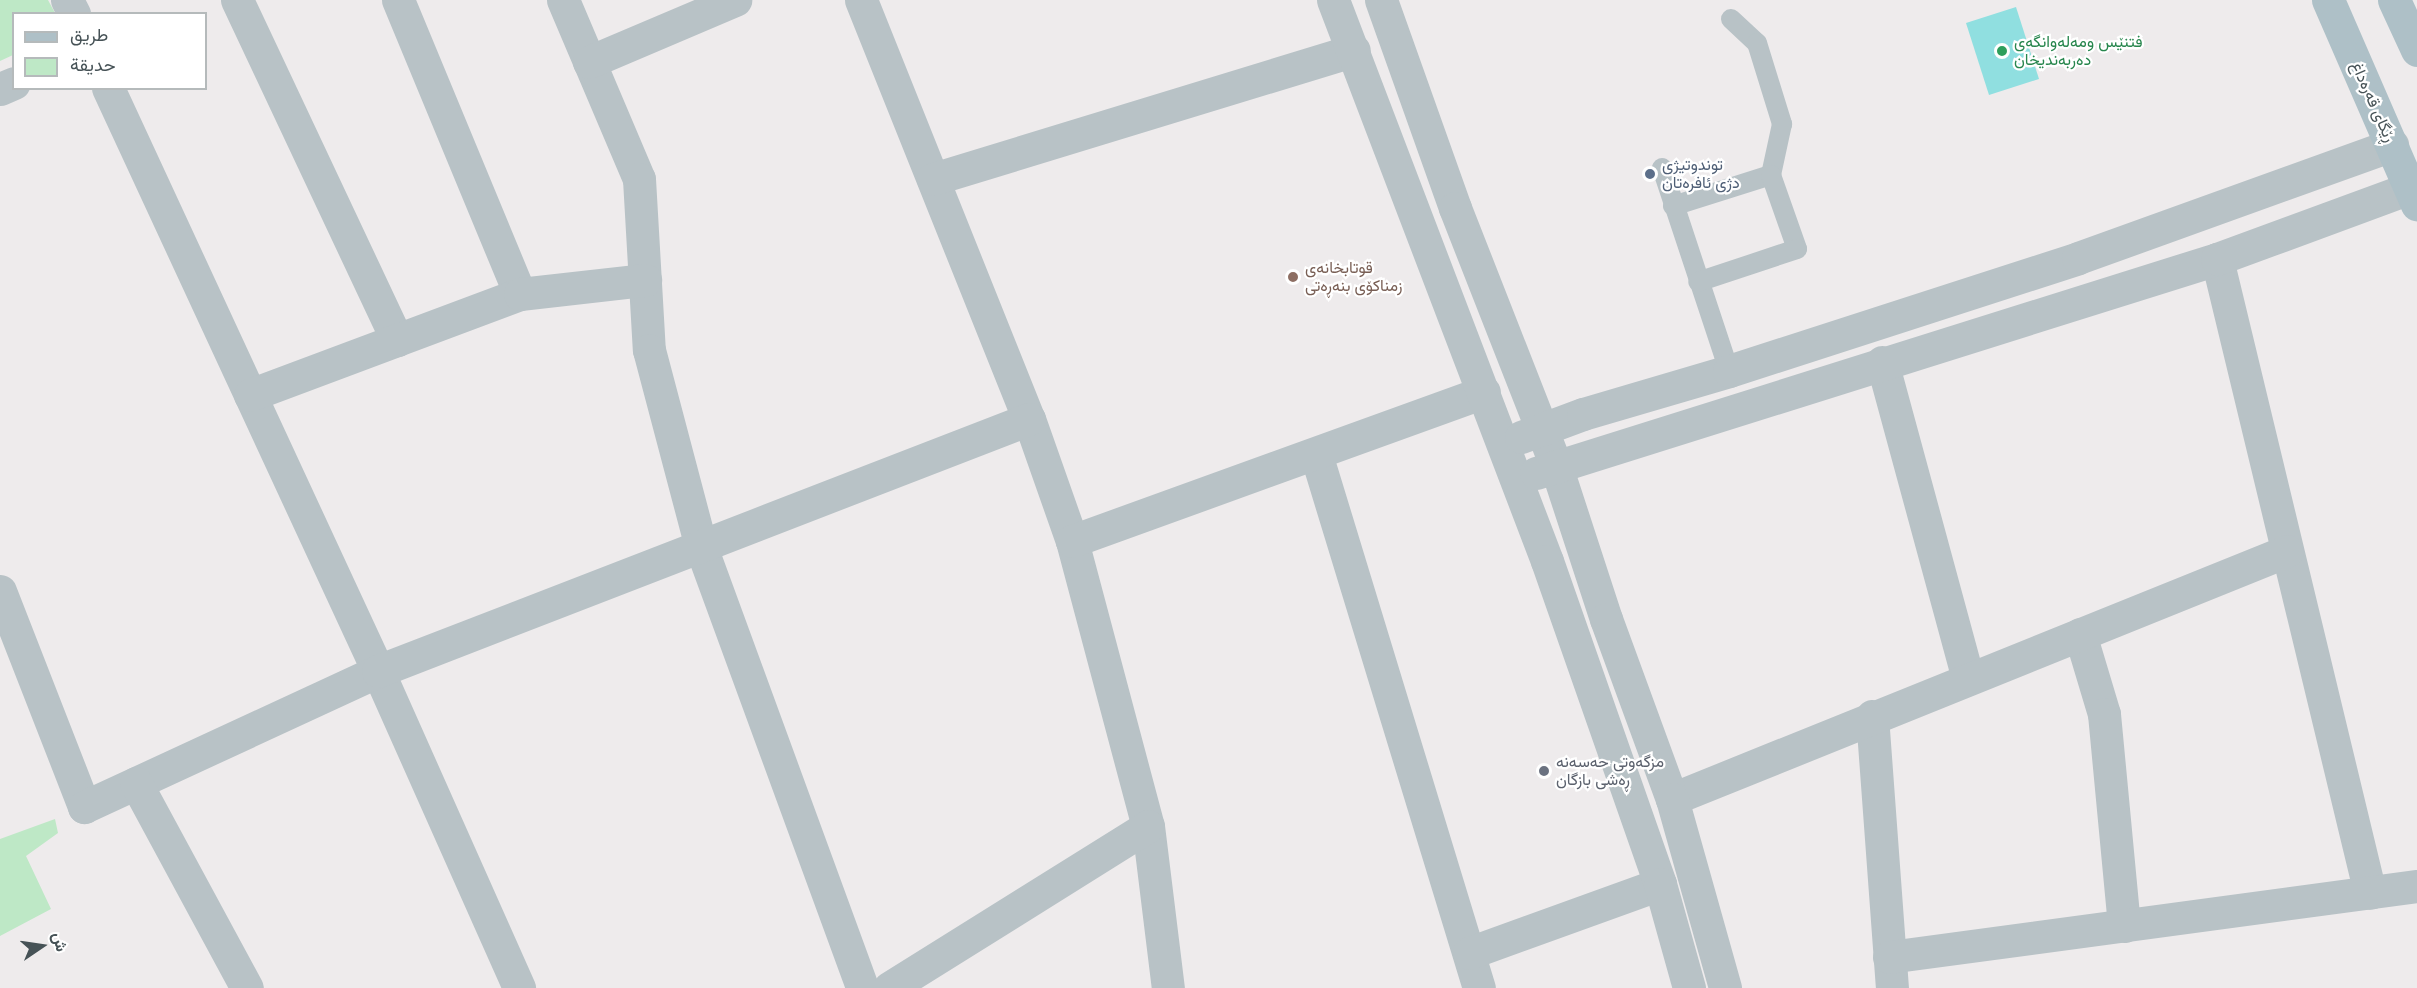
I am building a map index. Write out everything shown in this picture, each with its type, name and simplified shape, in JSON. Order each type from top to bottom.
[{"type":"main road","name":"ڕێگای قەرەداغ","points":[[2328,0],[2413,196]]},
{"type":"main road","points":[[2394,0],[2417,50]]},
{"type":"street","points":[[237,0],[397,340]]},
{"type":"street","points":[[398,0],[520,294]]},
{"type":"street","points":[[563,0],[639,179],[649,350],[701,547],[862,988]]},
{"type":"street","points":[[589,62],[735,0]]},
{"type":"street","points":[[861,0],[1029,419],[1072,541],[1148,826],[1168,988]]},
{"type":"street","points":[[1333,0],[1517,479],[1660,884],[1689,988]]},
{"type":"street","points":[[1381,0],[1455,208],[1556,466],[1606,619],[1672,799],[1725,988]]},
{"type":"street","points":[[933,179],[1354,50]]},
{"type":"street","points":[[109,90],[378,671],[519,988]]},
{"type":"street","points":[[1504,443],[1583,414],[1729,371],[2078,258],[2392,145]]},
{"type":"street","points":[[1517,479],[2413,196]]},
{"type":"street","points":[[2217,259],[2370,893]]},
{"type":"street","points":[[250,395],[520,294],[645,280]]},
{"type":"street","points":[[1882,362],[1968,678]]},
{"type":"street","points":[[1072,541],[1484,392]]},
{"type":"street","points":[[0,591],[84,807],[378,671],[1029,419]]},
{"type":"street","points":[[1316,454],[1479,988]]},
{"type":"street","points":[[1672,799],[1872,716],[2288,551]]},
{"type":"street","points":[[2080,634],[2104,714],[2124,926]]},
{"type":"street","points":[[1872,716],[1891,972],[2124,926],[2417,886]]},
{"type":"street","points":[[136,783],[246,988]]},
{"type":"street","points":[[889,988],[1148,826]]},
{"type":"street","points":[[1469,953],[1660,884]]},
{"type":"lane","points":[[1698,282],[1797,249],[1771,175],[1782,124],[1757,43],[1731,20]]},
{"type":"lane","points":[[1662,168],[1729,371]]},
{"type":"lane","points":[[1673,206],[1771,175]]},
{"type":"green space","points":[[0,0],[48,0],[54,12],[12,12],[12,55],[0,61]]},
{"type":"green space","points":[[55,819],[58,833],[26,856],[51,909],[0,936],[0,839]]},
{"type":"water","name":"فتنێس ومەلەوانگەی دەربەندیخان","points":[[2016,7],[2039,79],[1989,95],[1966,23]]},
{"type":"place","name":"فتنێس ومەلەوانگەی دەربەندیخان","points":[[2002,51]]},
{"type":"place","name":"توندوتیژی دژی ئافرەتان","points":[[1650,174]]},
{"type":"place","name":"قوتابخانەی زمناکۆی بنەڕەتی","points":[[1293,277]]},
{"type":"place","name":"مزگەوتی حەسەنە ڕەشی بازگان","points":[[1544,771]]}]
